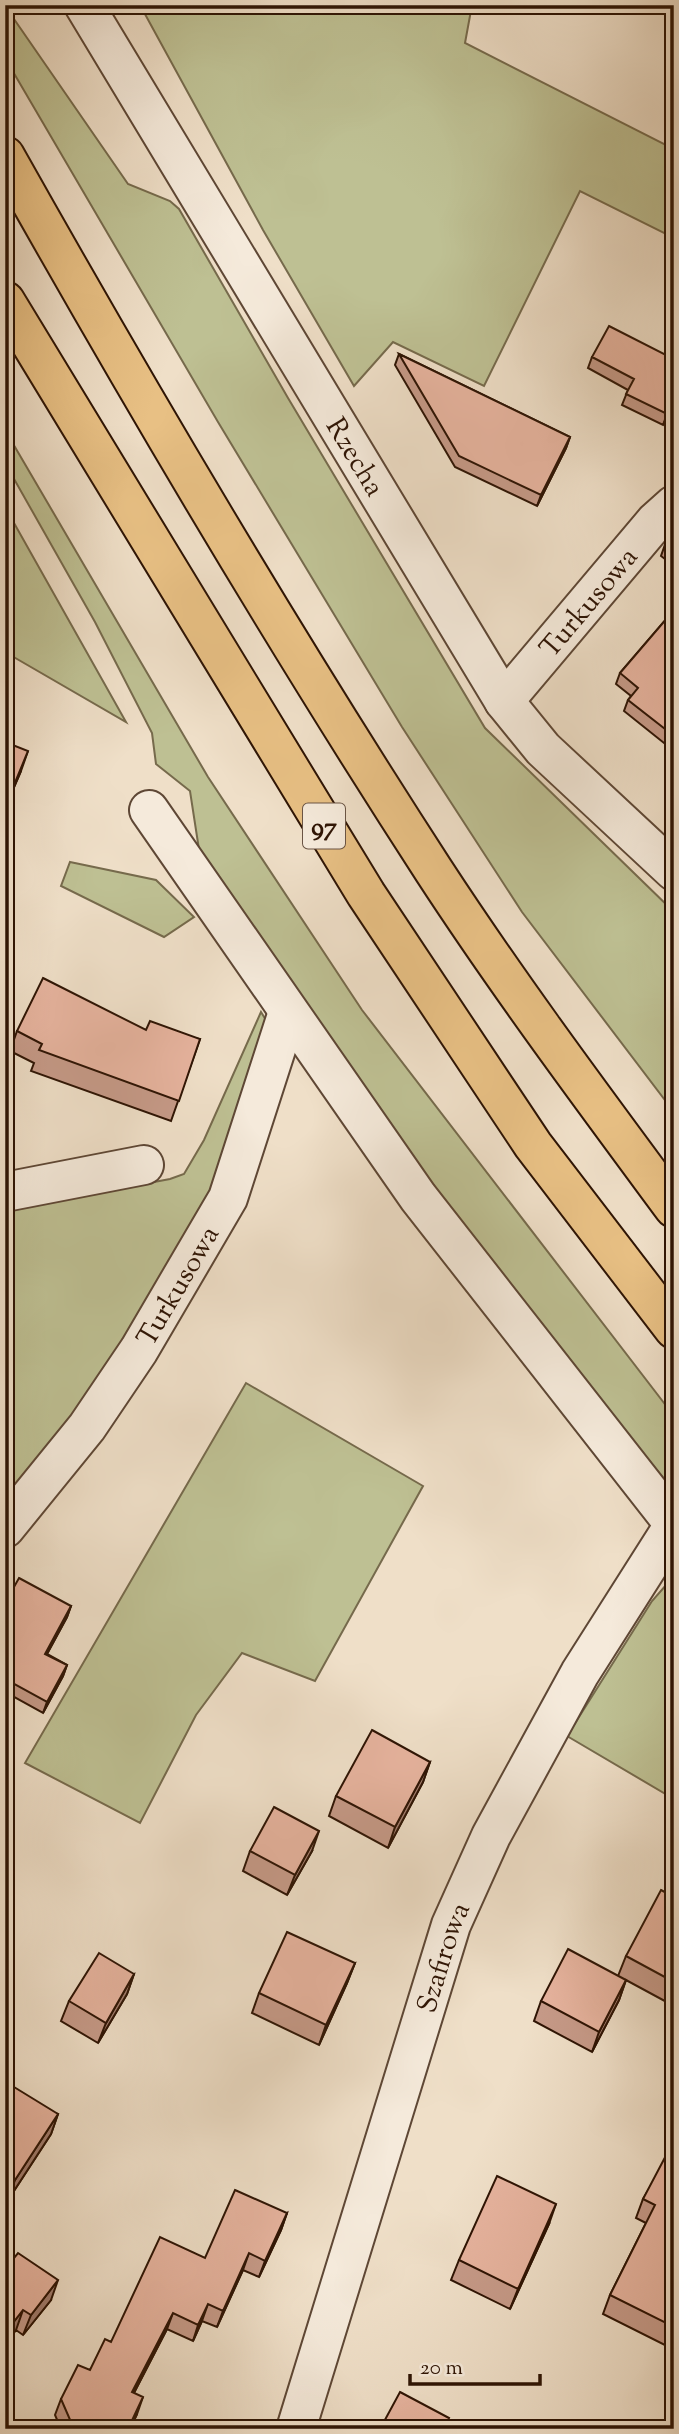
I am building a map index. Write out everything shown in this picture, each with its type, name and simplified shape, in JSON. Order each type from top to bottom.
[{"type":"main road","name":"97","points":[[5,156],[219,526],[435,872],[568,1063],[674,1208]]},
{"type":"main road","name":"97","points":[[5,302],[366,894],[533,1145],[674,1329]]},
{"type":"street","name":"Rzecha","points":[[84,5],[504,701],[543,749],[674,871]]},
{"type":"street","name":"Turkusowa","points":[[504,701],[655,522],[674,505]]},
{"type":"street","points":[[149,810],[418,1197],[674,1524]]},
{"type":"street","name":"Turkusowa","points":[[5,1528],[88,1427],[139,1350],[228,1198],[288,1012]]},
{"type":"street","points":[[5,1192],[144,1165]]},
{"type":"street","name":"Szafirowa","points":[[296,2429],[451,1925],[491,1836],[580,1673],[674,1524]]},
{"type":"green space","points":[[140,5],[472,5],[465,43],[674,149],[674,238],[580,191],[484,386],[393,342],[354,386],[263,230]]},
{"type":"green space","points":[[5,6],[128,184],[170,201],[179,209],[485,728],[674,912],[674,1112],[522,912],[402,727],[218,422],[5,58]]},
{"type":"green space","points":[[5,430],[208,777],[362,1010],[674,1416],[674,1491],[525,1311],[392,1135],[200,856],[190,791],[156,764],[152,733],[95,622],[5,463]]},
{"type":"green space","points":[[5,507],[126,722],[5,652]]},
{"type":"green space","points":[[70,862],[156,880],[194,917],[164,937],[61,886]]},
{"type":"green space","points":[[261,1012],[274,1033],[219,1181],[107,1366],[5,1511],[5,1210],[170,1179],[184,1174],[204,1140]]},
{"type":"green space","points":[[246,1383],[423,1486],[315,1681],[242,1653],[196,1715],[140,1823],[25,1763]]},
{"type":"green space","points":[[674,1576],[674,1799],[567,1736],[652,1601]]},
{"type":"building","points":[[609,326],[674,359],[674,400],[667,414],[626,394],[634,379],[592,357]]},
{"type":"building","points":[[399,354],[570,437],[541,495],[459,456]]},
{"type":"building","points":[[674,529],[674,540],[668,536]]},
{"type":"building","points":[[674,610],[674,736],[628,700],[638,688],[620,673]]},
{"type":"building","points":[[5,742],[28,751],[12,790],[5,788]]},
{"type":"building","points":[[43,978],[146,1030],[150,1021],[200,1039],[179,1101],[39,1050],[42,1044],[17,1031]]},
{"type":"building","points":[[19,1578],[71,1606],[45,1654],[67,1665],[47,1702],[5,1679],[5,1603]]},
{"type":"building","points":[[372,1730],[430,1762],[395,1827],[336,1796]]},
{"type":"building","points":[[274,1807],[319,1831],[295,1875],[250,1851]]},
{"type":"building","points":[[661,1890],[674,1897],[674,1982],[626,1956]]},
{"type":"building","points":[[287,1932],[355,1963],[326,2025],[259,1993]]},
{"type":"building","points":[[568,1949],[626,1980],[599,2032],[541,2001]]},
{"type":"building","points":[[99,1953],[134,1974],[106,2023],[69,2001]]},
{"type":"building","points":[[14,2087],[58,2114],[15,2180],[5,2174],[5,2100]]},
{"type":"building","points":[[671,2146],[674,2147],[674,2327],[610,2295],[655,2205],[643,2199]]},
{"type":"building","points":[[497,2176],[556,2204],[518,2289],[459,2260]]},
{"type":"building","points":[[235,2190],[287,2213],[265,2261],[249,2253],[223,2311],[208,2304],[198,2325],[173,2313],[132,2392],[143,2397],[128,2429],[74,2429],[61,2399],[78,2365],[90,2370],[105,2339],[111,2342],[160,2237],[205,2258]]},
{"type":"building","points":[[18,2253],[58,2280],[31,2315],[23,2310],[5,2333],[5,2269]]},
{"type":"building","points":[[400,2392],[449,2418],[443,2429],[380,2429]]}]
